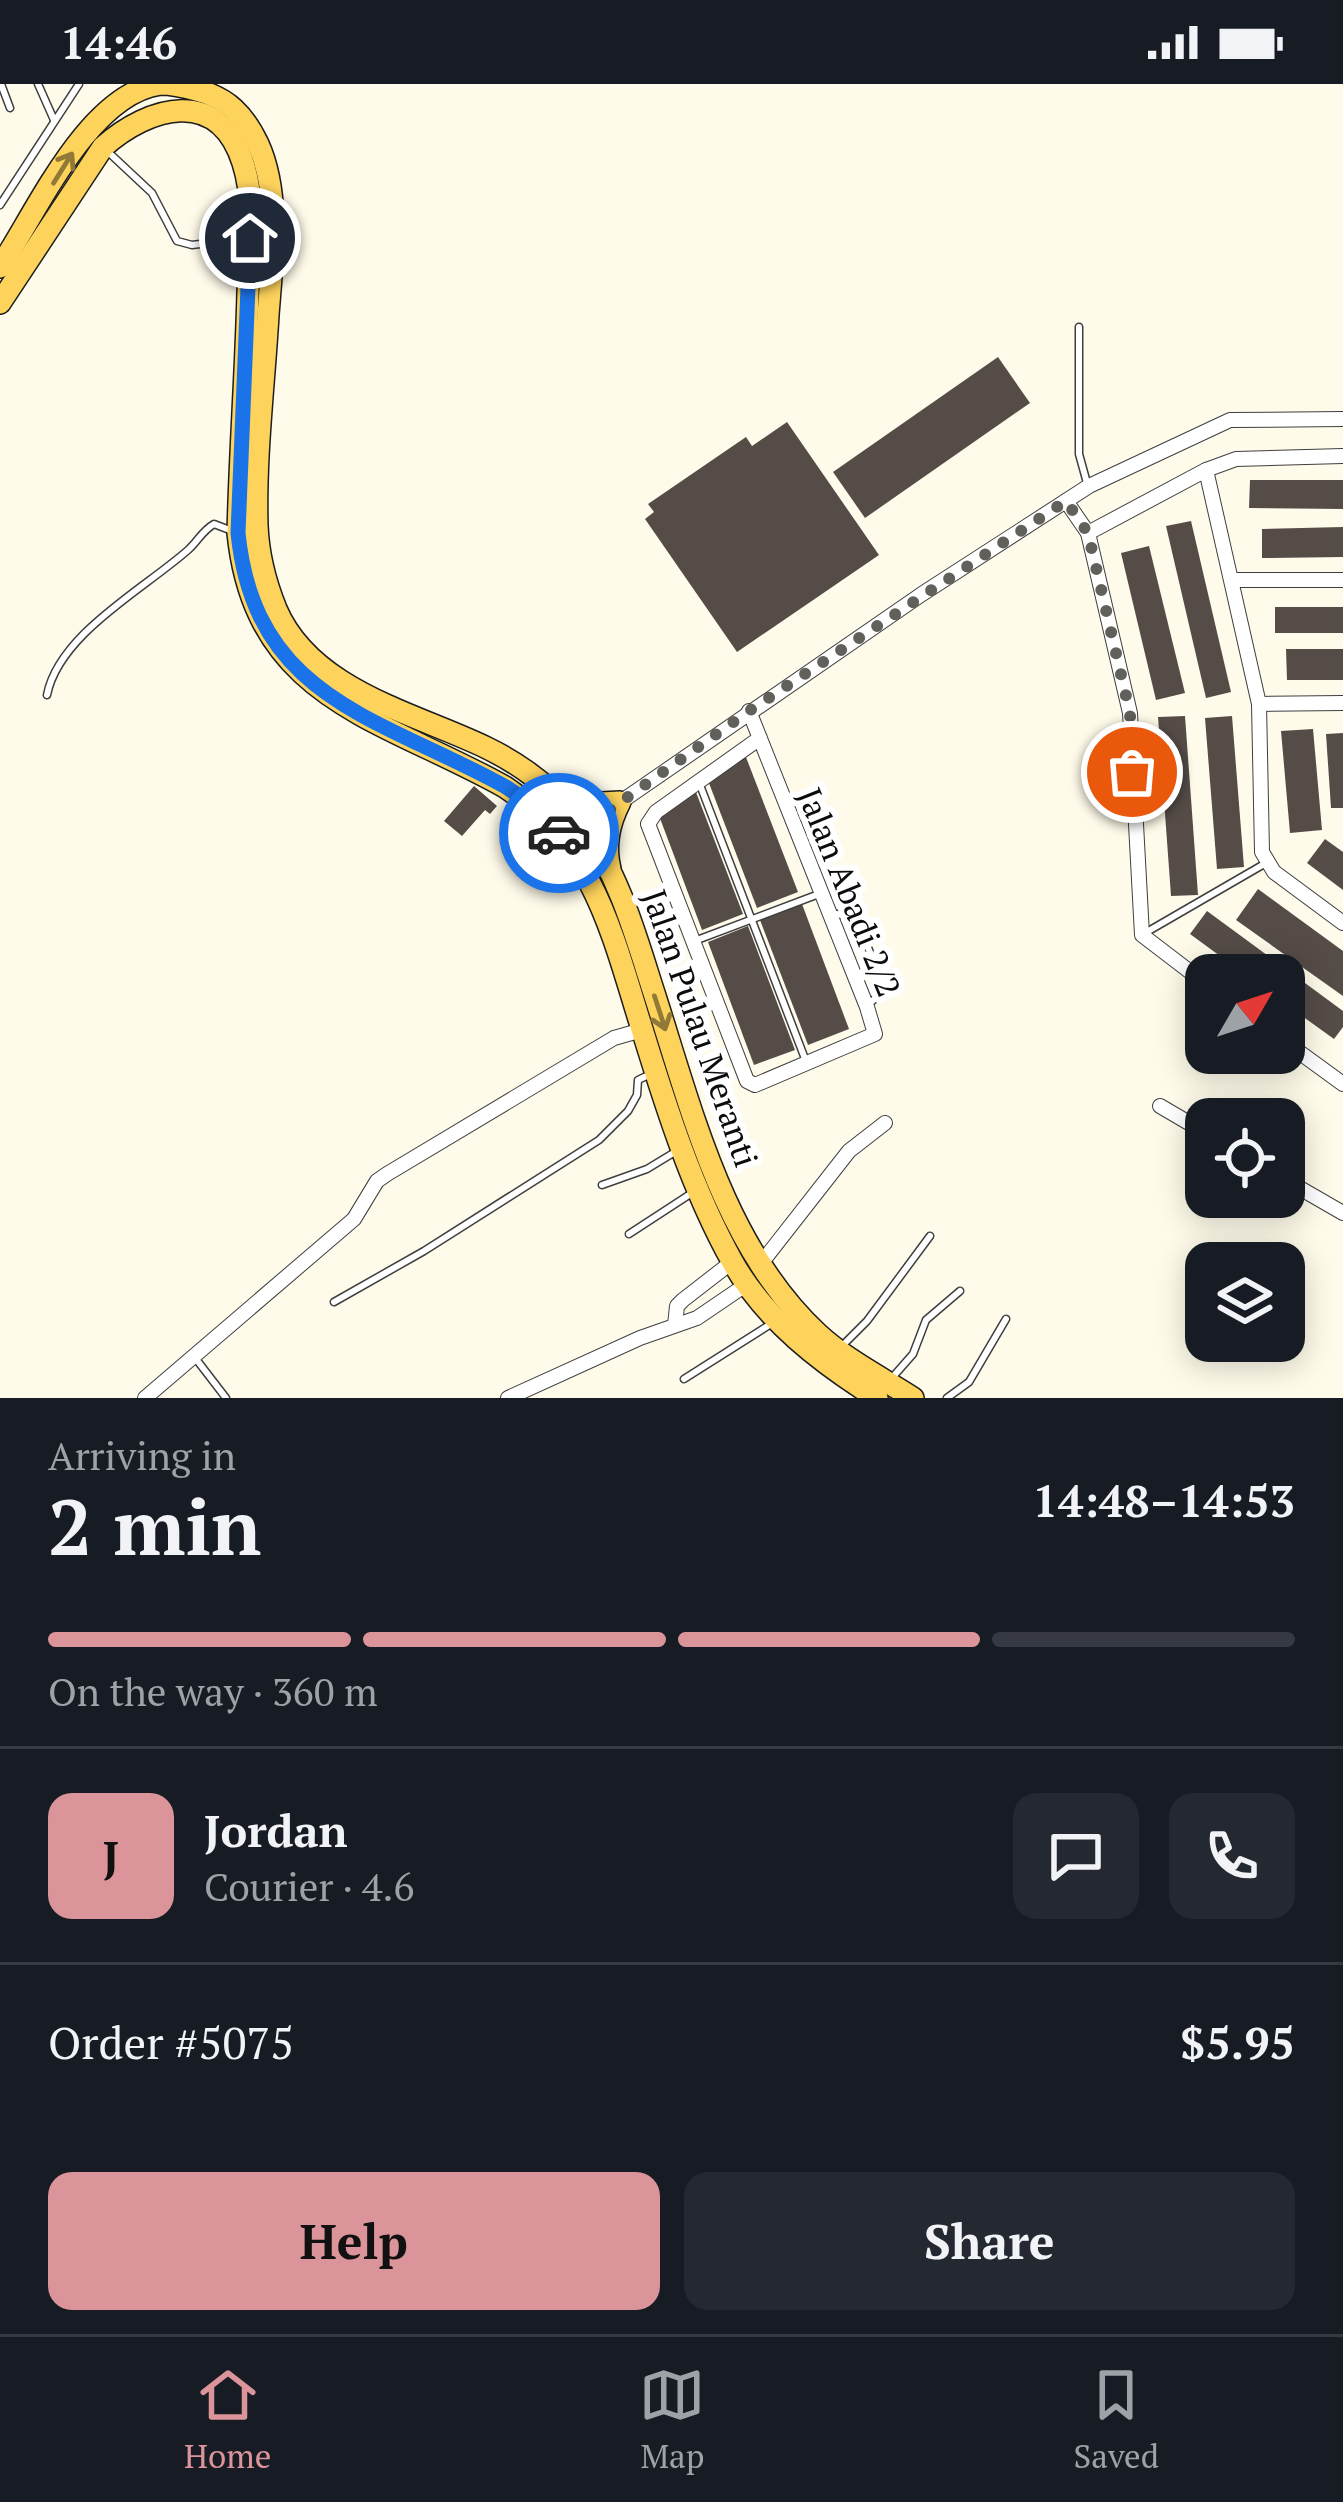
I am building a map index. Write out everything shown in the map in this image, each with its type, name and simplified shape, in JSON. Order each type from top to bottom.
[{"type":"main road","name":"Jalan Pulau Meranti","points":[[4,255],[78,144],[106,112],[133,94],[160,84],[186,87],[223,97],[235,109],[259,146],[269,192],[271,278],[257,527],[278,612],[300,645],[328,672],[369,697],[490,749],[545,786],[575,834],[614,881],[753,1275],[777,1320],[830,1368],[913,1398]]},
{"type":"main road","name":"Jalan Pulau Meranti","points":[[0,303],[103,147],[134,123],[166,110],[191,111],[213,121],[232,140],[248,182],[250,238],[238,533],[242,574],[259,620],[284,658],[319,688],[358,713],[506,787],[575,834],[698,1190],[732,1262],[788,1304],[883,1390]]},
{"type":"main road","points":[[545,786],[582,804],[620,802],[607,848],[614,881]]},
{"type":"street","points":[[575,834],[749,711],[1089,486],[1230,420],[1343,418]]},
{"type":"street","points":[[1088,533],[1236,459],[1343,456]]},
{"type":"street","points":[[1206,470],[1259,704],[1262,852],[1266,863],[1343,923]]},
{"type":"street","points":[[1066,501],[1088,533],[1130,713],[1142,935],[1185,968]]},
{"type":"street","points":[[1232,580],[1343,580]]},
{"type":"street","points":[[1259,704],[1343,703]]},
{"type":"street","name":"Jalan Abadi 2/2","points":[[693,941],[750,1085],[875,1034],[749,711]]},
{"type":"street","points":[[693,941],[649,824],[656,812],[760,738]]},
{"type":"street","points":[[145,1398],[354,1219],[377,1181],[614,1038],[642,1030]]},
{"type":"street","points":[[1305,1056],[1343,1084]]},
{"type":"street","points":[[1160,1106],[1185,1121]]},
{"type":"street","points":[[508,1398],[698,1318],[753,1275],[849,1151],[885,1123]]},
{"type":"street","points":[[1305,1191],[1343,1214]]},
{"type":"street","points":[[675,1325],[677,1306],[732,1262]]},
{"type":"lane","points":[[1,84],[10,108]]},
{"type":"lane","points":[[38,84],[54,120]]},
{"type":"lane","points":[[0,205],[79,84]]},
{"type":"lane","points":[[103,147],[152,193],[177,241],[192,245],[250,238]]},
{"type":"lane","points":[[1078,327],[1079,454],[1089,486]]},
{"type":"lane","points":[[47,695],[51,675],[76,643],[143,582],[188,550],[214,524],[238,533]]},
{"type":"lane","points":[[698,782],[807,1064]]},
{"type":"lane","points":[[1142,935],[1266,863]]},
{"type":"lane","points":[[693,941],[822,893]]},
{"type":"lane","points":[[830,914],[855,917],[883,983],[880,994],[867,1007]]},
{"type":"lane","points":[[334,1302],[599,1140],[628,1111],[637,1095],[638,1080],[656,1071]]},
{"type":"lane","points":[[602,1185],[647,1169],[683,1147]]},
{"type":"lane","points":[[629,1234],[698,1190]]},
{"type":"lane","points":[[839,1350],[867,1321],[930,1236]]},
{"type":"lane","points":[[883,1390],[913,1354],[926,1320],[960,1291]]},
{"type":"lane","points":[[947,1398],[969,1382],[1006,1319]]},
{"type":"lane","points":[[684,1379],[777,1320]]},
{"type":"lane","points":[[194,1356],[226,1398]]},
{"type":"building","points":[[998,357],[1030,403],[865,518],[833,472]]},
{"type":"building","points":[[787,422],[879,555],[737,652],[645,519],[654,512],[648,504],[746,437],[752,446]]},
{"type":"building","points":[[1250,480],[1343,480],[1343,509],[1249,508]]},
{"type":"building","points":[[1191,521],[1231,692],[1206,698],[1166,526]]},
{"type":"building","points":[[1343,527],[1343,557],[1262,558],[1262,529]]},
{"type":"building","points":[[1149,546],[1185,693],[1156,700],[1121,553]]},
{"type":"building","points":[[1275,607],[1343,607],[1343,633],[1275,633]]},
{"type":"building","points":[[1286,649],[1343,649],[1343,680],[1287,680]]},
{"type":"building","points":[[1185,716],[1198,895],[1171,896],[1158,717]]},
{"type":"building","points":[[1232,716],[1244,867],[1217,869],[1205,718]]},
{"type":"building","points":[[1313,729],[1322,830],[1290,833],[1281,731]]},
{"type":"building","points":[[1343,733],[1343,808],[1331,808],[1326,734]]},
{"type":"building","points":[[744,752],[798,892],[757,908],[707,778]]},
{"type":"building","points":[[474,786],[497,806],[490,814],[485,810],[462,836],[444,821]]},
{"type":"building","points":[[694,787],[743,914],[702,930],[658,813]]},
{"type":"building","points":[[1325,839],[1343,852],[1343,890],[1307,863]]},
{"type":"building","points":[[1258,889],[1343,951],[1343,996],[1305,969],[1305,954],[1284,954],[1236,920]]},
{"type":"building","points":[[802,904],[849,1029],[808,1045],[760,920]]},
{"type":"building","points":[[1207,911],[1265,954],[1217,954],[1190,934]]},
{"type":"building","points":[[748,926],[795,1050],[754,1065],[708,942]]},
{"type":"building","points":[[1305,983],[1343,1011],[1343,1027],[1334,1039],[1305,1018]]},
{"type":"way so far","points":[[559,833],[566,841],[749,711],[1066,501],[1088,533],[1130,713],[1132,772]]},
{"type":"route","points":[[250,238],[238,533],[242,574],[259,620],[284,658],[319,688],[358,713],[506,787],[559,833]]}]
